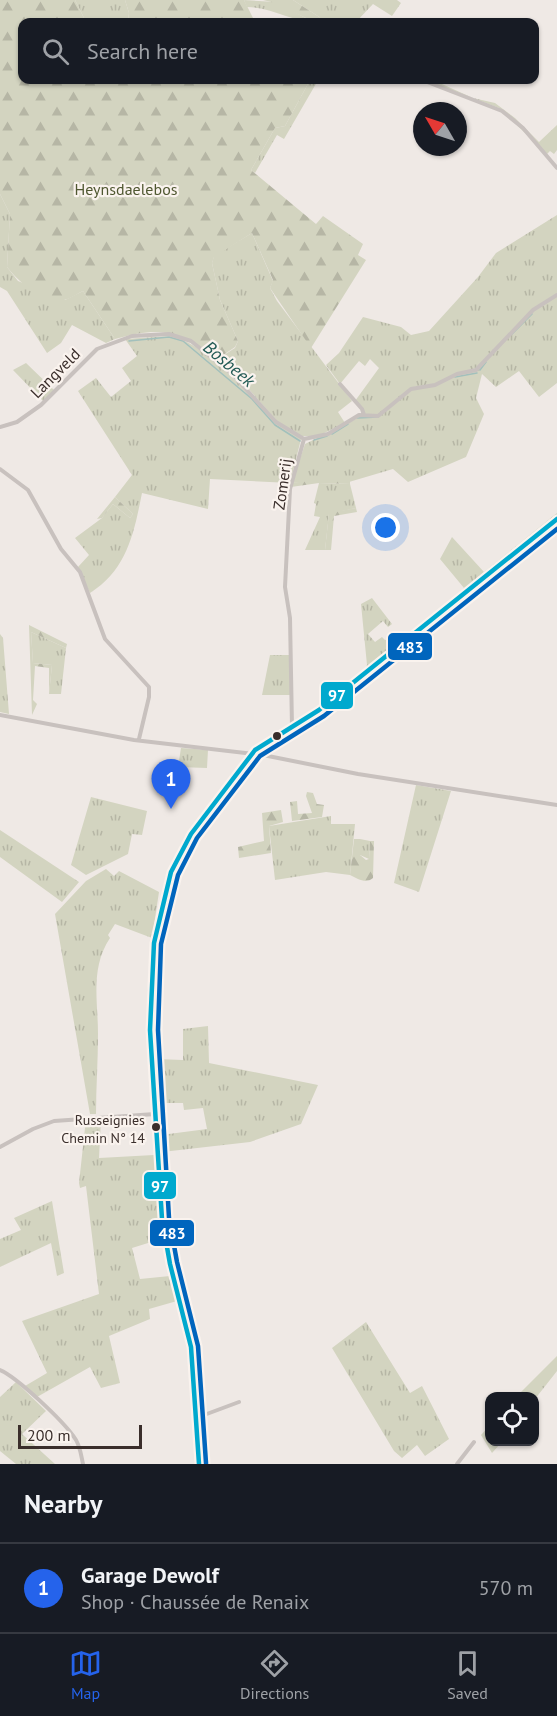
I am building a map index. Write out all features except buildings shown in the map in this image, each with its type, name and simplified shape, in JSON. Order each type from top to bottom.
[{"type":"street","points":[[432,84],[502,111],[523,128],[557,168]]},
{"type":"street","name":"Zomerij","points":[[292,727],[290,618],[285,587],[290,489],[304,439],[328,434],[355,417],[378,416],[414,388],[435,385],[457,374],[476,370],[533,310],[557,295]]},
{"type":"street","name":"Langveld","points":[[0,427],[17,422],[41,405],[97,349],[132,336],[169,334],[191,341],[232,374],[276,422],[304,439]]},
{"type":"street","points":[[340,384],[362,409],[364,415]]},
{"type":"street","points":[[0,469],[28,490],[61,549],[82,575],[93,613],[105,639],[148,687],[150,693],[139,739]]},
{"type":"street","points":[[200,1464],[191,1347],[163,1227],[155,1114],[150,990],[154,943],[166,888],[174,865],[188,839],[252,754],[338,695],[557,519]]},
{"type":"street","points":[[0,715],[557,805]]},
{"type":"street","points":[[0,1147],[39,1126],[61,1120],[155,1114]]},
{"type":"street","points":[[0,1370],[12,1377],[69,1431],[78,1444],[83,1464]]},
{"type":"street","points":[[196,1418],[239,1402]]},
{"type":"street","points":[[457,1464],[474,1442]]},
{"type":"green space","name":"Heynsdaelebos","points":[[0,0],[75,0],[84,18],[18,18],[18,84],[308,84],[285,126],[275,128],[251,170],[316,224],[323,216],[363,244],[358,255],[366,260],[311,348],[270,288],[273,280],[252,233],[214,257],[212,263],[220,300],[238,341],[235,347],[216,360],[191,342],[169,333],[145,333],[115,339],[83,291],[71,298],[57,301],[44,298],[29,289],[7,267],[10,214],[0,194]]},
{"type":"green space","points":[[75,0],[125,0],[129,13],[128,18],[84,18]]},
{"type":"green space","points":[[125,0],[244,0],[253,18],[128,18]]},
{"type":"green space","points":[[244,0],[276,2],[306,18],[292,18],[265,9],[247,7]]},
{"type":"green space","points":[[263,0],[293,0],[321,18],[306,18]]},
{"type":"green space","points":[[293,0],[397,0],[401,3],[392,16],[373,4],[360,18],[321,18]]},
{"type":"green space","points":[[308,84],[316,84],[284,139],[277,135],[255,173],[251,170],[275,128],[285,126]]},
{"type":"green space","points":[[436,84],[442,84],[473,98],[495,103],[515,118],[539,142],[557,125],[557,150],[554,154],[550,151],[547,154],[499,108]]},
{"type":"green space","points":[[0,194],[10,214],[7,267],[18,281],[65,300],[83,291],[115,339],[106,343],[72,325],[61,343],[47,353],[7,291],[0,287]]},
{"type":"green space","points":[[557,215],[557,294],[534,308],[476,368],[434,384],[414,387],[378,415],[366,415],[355,401],[379,368],[370,359],[365,366],[359,361],[340,384],[326,365],[339,353],[363,317],[401,327],[411,335],[429,331],[478,277],[496,253]]},
{"type":"green space","points":[[252,233],[273,281],[270,288],[277,301],[352,401],[338,412],[345,423],[318,436],[302,436],[278,422],[246,386],[216,360],[235,348],[238,341],[220,300],[212,263],[214,256]]},
{"type":"green space","points":[[557,296],[557,383],[539,397],[519,371],[496,387],[482,374],[476,398],[484,414],[466,457],[408,482],[393,469],[349,482],[349,479],[292,483],[305,444],[360,417],[377,418],[412,390],[436,386],[455,376],[473,372],[533,311]]},
{"type":"green space","points":[[171,336],[186,342],[214,360],[277,424],[301,439],[290,483],[210,479],[208,509],[142,493],[132,536],[121,562],[103,584],[90,593],[78,567],[89,555],[75,538],[102,518],[113,504],[130,518],[133,514],[115,497],[132,475],[78,391],[96,378],[111,397],[131,381],[122,368],[137,356],[125,339]]},
{"type":"green space","points":[[26,363],[55,391],[43,401],[13,370]]},
{"type":"green space","points":[[319,479],[350,479],[350,484],[319,483],[291,487],[292,483]]},
{"type":"green space","points":[[319,483],[350,484],[356,508],[329,514],[325,550],[305,550],[320,517],[314,516],[316,504],[314,503]]},
{"type":"green space","points":[[115,497],[133,514],[130,518],[113,504],[102,518],[97,519]]},
{"type":"green space","points":[[356,508],[357,512],[334,516],[331,550],[325,550],[329,513]]},
{"type":"green space","points":[[557,513],[459,593],[464,588],[440,559],[452,537],[484,572]]},
{"type":"green space","points":[[372,598],[392,624],[388,627],[383,621],[368,634],[375,642],[382,637],[385,640],[394,637],[398,643],[365,669],[367,665],[361,604]]},
{"type":"green space","points":[[29,625],[67,644],[66,648],[31,632],[33,663],[52,665],[49,694],[49,668],[35,666],[33,700],[37,704],[32,715]]},
{"type":"green space","points":[[31,632],[66,648],[61,694],[49,694],[52,665],[33,663]]},
{"type":"green space","points":[[0,634],[3,638],[9,714],[0,712]]},
{"type":"green space","points":[[270,655],[290,655],[291,695],[262,695]]},
{"type":"green space","points":[[321,713],[317,726],[294,736],[292,730]]},
{"type":"green space","points":[[181,748],[208,750],[207,768],[178,767]]},
{"type":"green space","points":[[416,785],[451,791],[419,892],[394,883]]},
{"type":"green space","points":[[307,792],[313,793],[317,804],[324,805],[322,817],[292,821],[290,802],[297,801],[298,814],[312,813],[306,796]]},
{"type":"green space","points":[[91,797],[147,811],[142,835],[132,834],[128,854],[86,875],[71,865]]},
{"type":"green space","points":[[281,810],[283,822],[269,826],[271,853],[239,858],[238,847],[264,841],[262,813]]},
{"type":"green space","points":[[331,816],[331,824],[355,824],[350,875],[326,872],[275,880],[269,826]]},
{"type":"green space","points":[[0,830],[79,882],[62,902],[0,857]]},
{"type":"green space","points":[[354,839],[360,839],[360,855],[366,860],[369,859],[370,841],[374,841],[373,878],[368,881],[350,875]]},
{"type":"green space","points":[[360,839],[370,841],[369,859],[360,855]]},
{"type":"green space","points":[[180,857],[167,898],[154,975],[153,961],[157,931],[165,899]]},
{"type":"green space","points":[[106,869],[114,876],[119,871],[159,892],[152,938],[115,924],[108,935],[110,938],[97,973],[96,1114],[90,1114],[55,914],[86,881]]},
{"type":"green space","points":[[208,1026],[209,1063],[318,1085],[301,1124],[250,1142],[162,1152],[161,1135],[207,1129],[203,1108],[184,1110],[183,1103],[159,1103],[156,1059],[183,1060],[183,1029]]},
{"type":"green space","points":[[86,1119],[101,1119],[99,1158],[154,1155],[161,1239],[132,1248],[140,1279],[170,1276],[177,1301],[149,1309],[150,1319],[109,1336],[120,1383],[101,1388],[90,1367],[37,1397],[25,1386],[47,1373],[22,1321],[99,1294],[86,1186],[80,1188],[79,1183]]},
{"type":"green space","points":[[52,1201],[64,1273],[57,1276],[51,1243],[0,1267],[0,1239],[21,1230],[14,1218]]},
{"type":"green space","points":[[366,1322],[410,1393],[422,1386],[449,1439],[425,1456],[417,1445],[402,1458],[394,1451],[332,1348]]},
{"type":"green space","points":[[557,1356],[557,1371],[539,1394],[539,1392],[521,1392]]},
{"type":"green space","points":[[16,1382],[46,1411],[22,1434],[55,1464],[16,1464],[0,1451],[0,1397]]},
{"type":"green space","points":[[488,1446],[498,1446],[492,1453]]},
{"type":"waterway","points":[[512,334],[532,314]]},
{"type":"waterway","name":"Bosbeek","points":[[129,341],[169,337],[183,341],[252,399],[275,425],[300,441]]},
{"type":"waterway","points":[[480,370],[486,362]]},
{"type":"waterway","points":[[455,377],[477,373]]},
{"type":"waterway","points":[[357,418],[378,417]]},
{"type":"waterway","points":[[332,434],[348,424]]},
{"type":"waterway","points":[[314,440],[327,436]]},
{"type":"transit line","name":"97","points":[[199,1464],[191,1347],[170,1264],[162,1219],[150,1030],[154,943],[171,872],[191,834],[255,750],[319,710],[557,519]]},
{"type":"transit line","name":"483","points":[[206,1463],[198,1346],[177,1262],[169,1218],[158,1030],[161,944],[178,875],[197,838],[260,756],[324,716],[557,529]]},
{"type":"place","name":"Garage Dewolf","points":[[171,809]]},
{"type":"place","name":"Russeignies Chemin N° 14","points":[[156,1127]]}]
